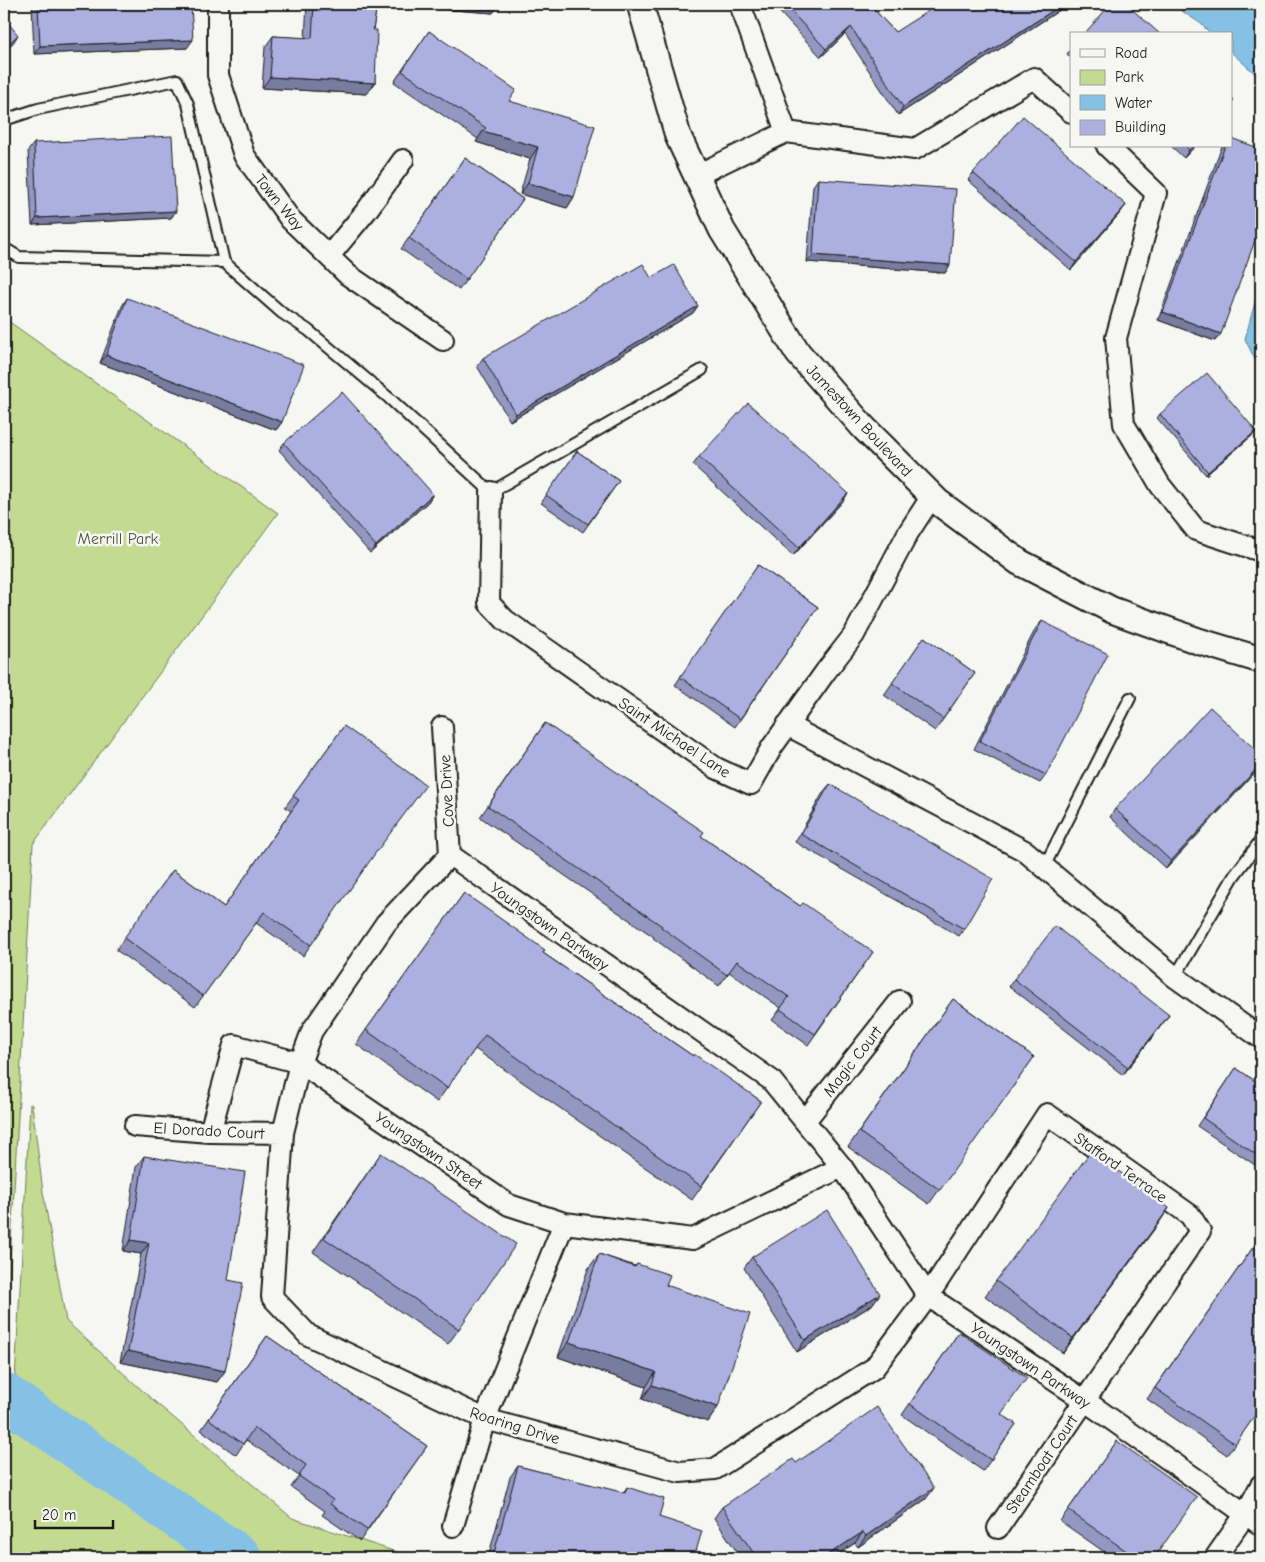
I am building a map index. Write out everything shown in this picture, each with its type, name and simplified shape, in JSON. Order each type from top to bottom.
[{"type":"street","name":"Town Way","points":[[218,4],[218,75],[244,155],[290,219],[348,275],[443,340]]},
{"type":"street","name":"Jamestown Boulevard","points":[[640,4],[678,136],[722,230],[798,354],[864,428],[938,502],[1018,562],[1112,610],[1198,641],[1261,660]]},
{"type":"street","points":[[741,7],[786,132]]},
{"type":"street","points":[[696,175],[786,132],[915,149],[1034,78],[1070,111]]},
{"type":"street","points":[[1109,148],[1156,193],[1116,338],[1124,424],[1160,485],[1196,530],[1261,551]]},
{"type":"street","points":[[329,256],[367,210],[403,160]]},
{"type":"street","name":"Saint Michael Lane","points":[[491,492],[489,603],[505,620],[716,768],[751,784],[787,725],[854,635],[908,533],[932,496]]},
{"type":"street","points":[[787,725],[1026,851],[1175,977],[1261,1038]]},
{"type":"street","name":"Cove Drive","points":[[442,727],[450,855]]},
{"type":"street","points":[[300,1063],[312,1031],[386,923],[450,855]]},
{"type":"street","name":"Youngstown Parkway","points":[[450,855],[771,1080],[842,1167],[928,1296],[1084,1400],[1253,1520]]},
{"type":"street","name":"Magic Court","points":[[805,1121],[900,1001]]},
{"type":"street","name":"Youngstown Street","points":[[210,1132],[234,1045],[300,1063],[509,1205],[564,1223]]},
{"type":"street","name":"Roaring Drive","points":[[300,1063],[283,1133],[272,1297],[308,1335],[485,1419],[680,1472],[715,1469],[874,1368],[928,1296]]},
{"type":"street","name":"Stafford Terrace","points":[[928,1296],[1047,1114],[1190,1215],[1200,1231],[1084,1400]]},
{"type":"street","name":"El Dorado Court","points":[[135,1126],[210,1132],[283,1133]]},
{"type":"street","points":[[453,1526],[485,1419],[564,1223],[693,1239],[842,1167]]},
{"type":"street","name":"Steamboat Court","points":[[998,1528],[1084,1400]]},
{"type":"street","points":[[1215,1558],[1253,1520],[1261,1485]]},
{"type":"lane","points":[[4,120],[38,109],[177,80],[188,104],[224,262],[282,313],[308,330],[389,398],[491,492],[702,370]]},
{"type":"lane","points":[[4,248],[19,257],[224,262]]},
{"type":"lane","points":[[1044,867],[1130,698]]},
{"type":"lane","points":[[1175,977],[1234,876],[1261,840]]},
{"type":"green space","name":"Merrill Park","points":[[4,318],[278,513],[33,844],[4,1371]]},
{"type":"green space","points":[[30,1104],[32,1105],[43,1192],[66,1321],[155,1402],[292,1518],[415,1558],[24,1558],[4,1553],[4,1394],[12,1389],[15,1381]]},
{"type":"water","points":[[1171,4],[1261,4],[1261,79],[1232,53],[1232,32],[1209,32],[1200,23]]},
{"type":"water","points":[[1261,280],[1261,372],[1245,339]]},
{"type":"building","points":[[38,4],[191,4],[193,40],[40,46]]},
{"type":"building","points":[[314,4],[377,4],[373,30],[377,30],[375,83],[270,77],[273,36],[312,38]]},
{"type":"building","points":[[784,4],[869,4],[895,32],[939,4],[1063,4],[903,107],[851,27],[826,49]]},
{"type":"building","points":[[1111,4],[1126,4],[1158,32],[1086,32]]},
{"type":"building","points":[[4,18],[18,35],[4,48]]},
{"type":"building","points":[[429,31],[516,90],[509,101],[595,126],[574,197],[528,183],[538,147],[483,131],[486,128],[402,71]]},
{"type":"building","points":[[1023,116],[1126,205],[1076,262],[973,173]]},
{"type":"building","points":[[172,136],[176,211],[37,218],[34,143]]},
{"type":"building","points":[[1232,138],[1261,149],[1261,224],[1221,334],[1163,312],[1224,148],[1232,148]]},
{"type":"building","points":[[465,158],[523,199],[467,279],[409,238]]},
{"type":"building","points":[[818,179],[956,189],[950,265],[813,255]]},
{"type":"building","points":[[643,264],[651,278],[674,265],[698,306],[516,414],[483,358]]},
{"type":"building","points":[[127,298],[304,365],[282,422],[106,355]]},
{"type":"building","points":[[1207,373],[1256,431],[1208,472],[1160,414]]},
{"type":"building","points":[[342,392],[433,494],[376,546],[284,443]]},
{"type":"building","points":[[748,403],[848,493],[799,548],[699,457]]},
{"type":"building","points":[[577,451],[619,481],[588,524],[546,495]]},
{"type":"building","points":[[758,565],[818,607],[740,719],[680,677]]},
{"type":"building","points":[[1042,621],[1108,654],[1046,775],[980,741]]},
{"type":"building","points":[[924,637],[975,673],[943,719],[892,683]]},
{"type":"building","points":[[1210,707],[1261,755],[1261,764],[1171,861],[1115,809]]},
{"type":"building","points":[[545,723],[704,832],[701,836],[800,906],[803,903],[873,952],[815,1034],[780,1009],[789,997],[737,961],[727,975],[662,926],[488,806]]},
{"type":"building","points":[[344,726],[426,785],[311,945],[264,912],[203,996],[124,938],[173,870],[224,907],[299,800],[293,796]]},
{"type":"building","points":[[830,784],[993,879],[964,929],[801,834]]},
{"type":"building","points":[[464,893],[545,950],[543,953],[761,1101],[701,1186],[485,1035],[447,1088],[366,1030]]},
{"type":"building","points":[[1055,926],[1169,1015],[1128,1067],[1014,979]]},
{"type":"building","points":[[953,999],[1034,1057],[940,1190],[859,1132]]},
{"type":"building","points":[[1236,1068],[1261,1085],[1261,1158],[1203,1118]]},
{"type":"building","points":[[1091,1151],[1169,1208],[1073,1338],[996,1281]]},
{"type":"building","points":[[381,1153],[516,1244],[459,1329],[324,1238]]},
{"type":"building","points":[[144,1156],[245,1172],[228,1280],[243,1283],[225,1371],[128,1351],[149,1243],[131,1240]]},
{"type":"building","points":[[827,1210],[880,1294],[805,1340],[752,1257]]},
{"type":"building","points":[[1261,1236],[1261,1407],[1235,1444],[1155,1388]]},
{"type":"building","points":[[599,1254],[635,1267],[637,1264],[670,1275],[666,1285],[750,1314],[718,1407],[652,1385],[656,1372],[569,1342]]},
{"type":"building","points":[[959,1332],[1027,1378],[1001,1414],[1016,1424],[991,1460],[910,1404]]},
{"type":"building","points":[[267,1336],[427,1446],[367,1530],[330,1504],[333,1500],[299,1476],[306,1465],[254,1428],[243,1444],[209,1419]]},
{"type":"building","points":[[877,1407],[934,1488],[866,1536],[863,1532],[823,1558],[757,1558],[722,1507],[793,1459],[796,1463]]},
{"type":"building","points":[[1117,1441],[1197,1497],[1154,1558],[1130,1558],[1132,1555],[1068,1510]]},
{"type":"building","points":[[518,1466],[625,1493],[627,1487],[664,1499],[659,1517],[702,1531],[694,1558],[493,1557]]},
{"type":"waterway","points":[[4,1396],[239,1558]]}]
